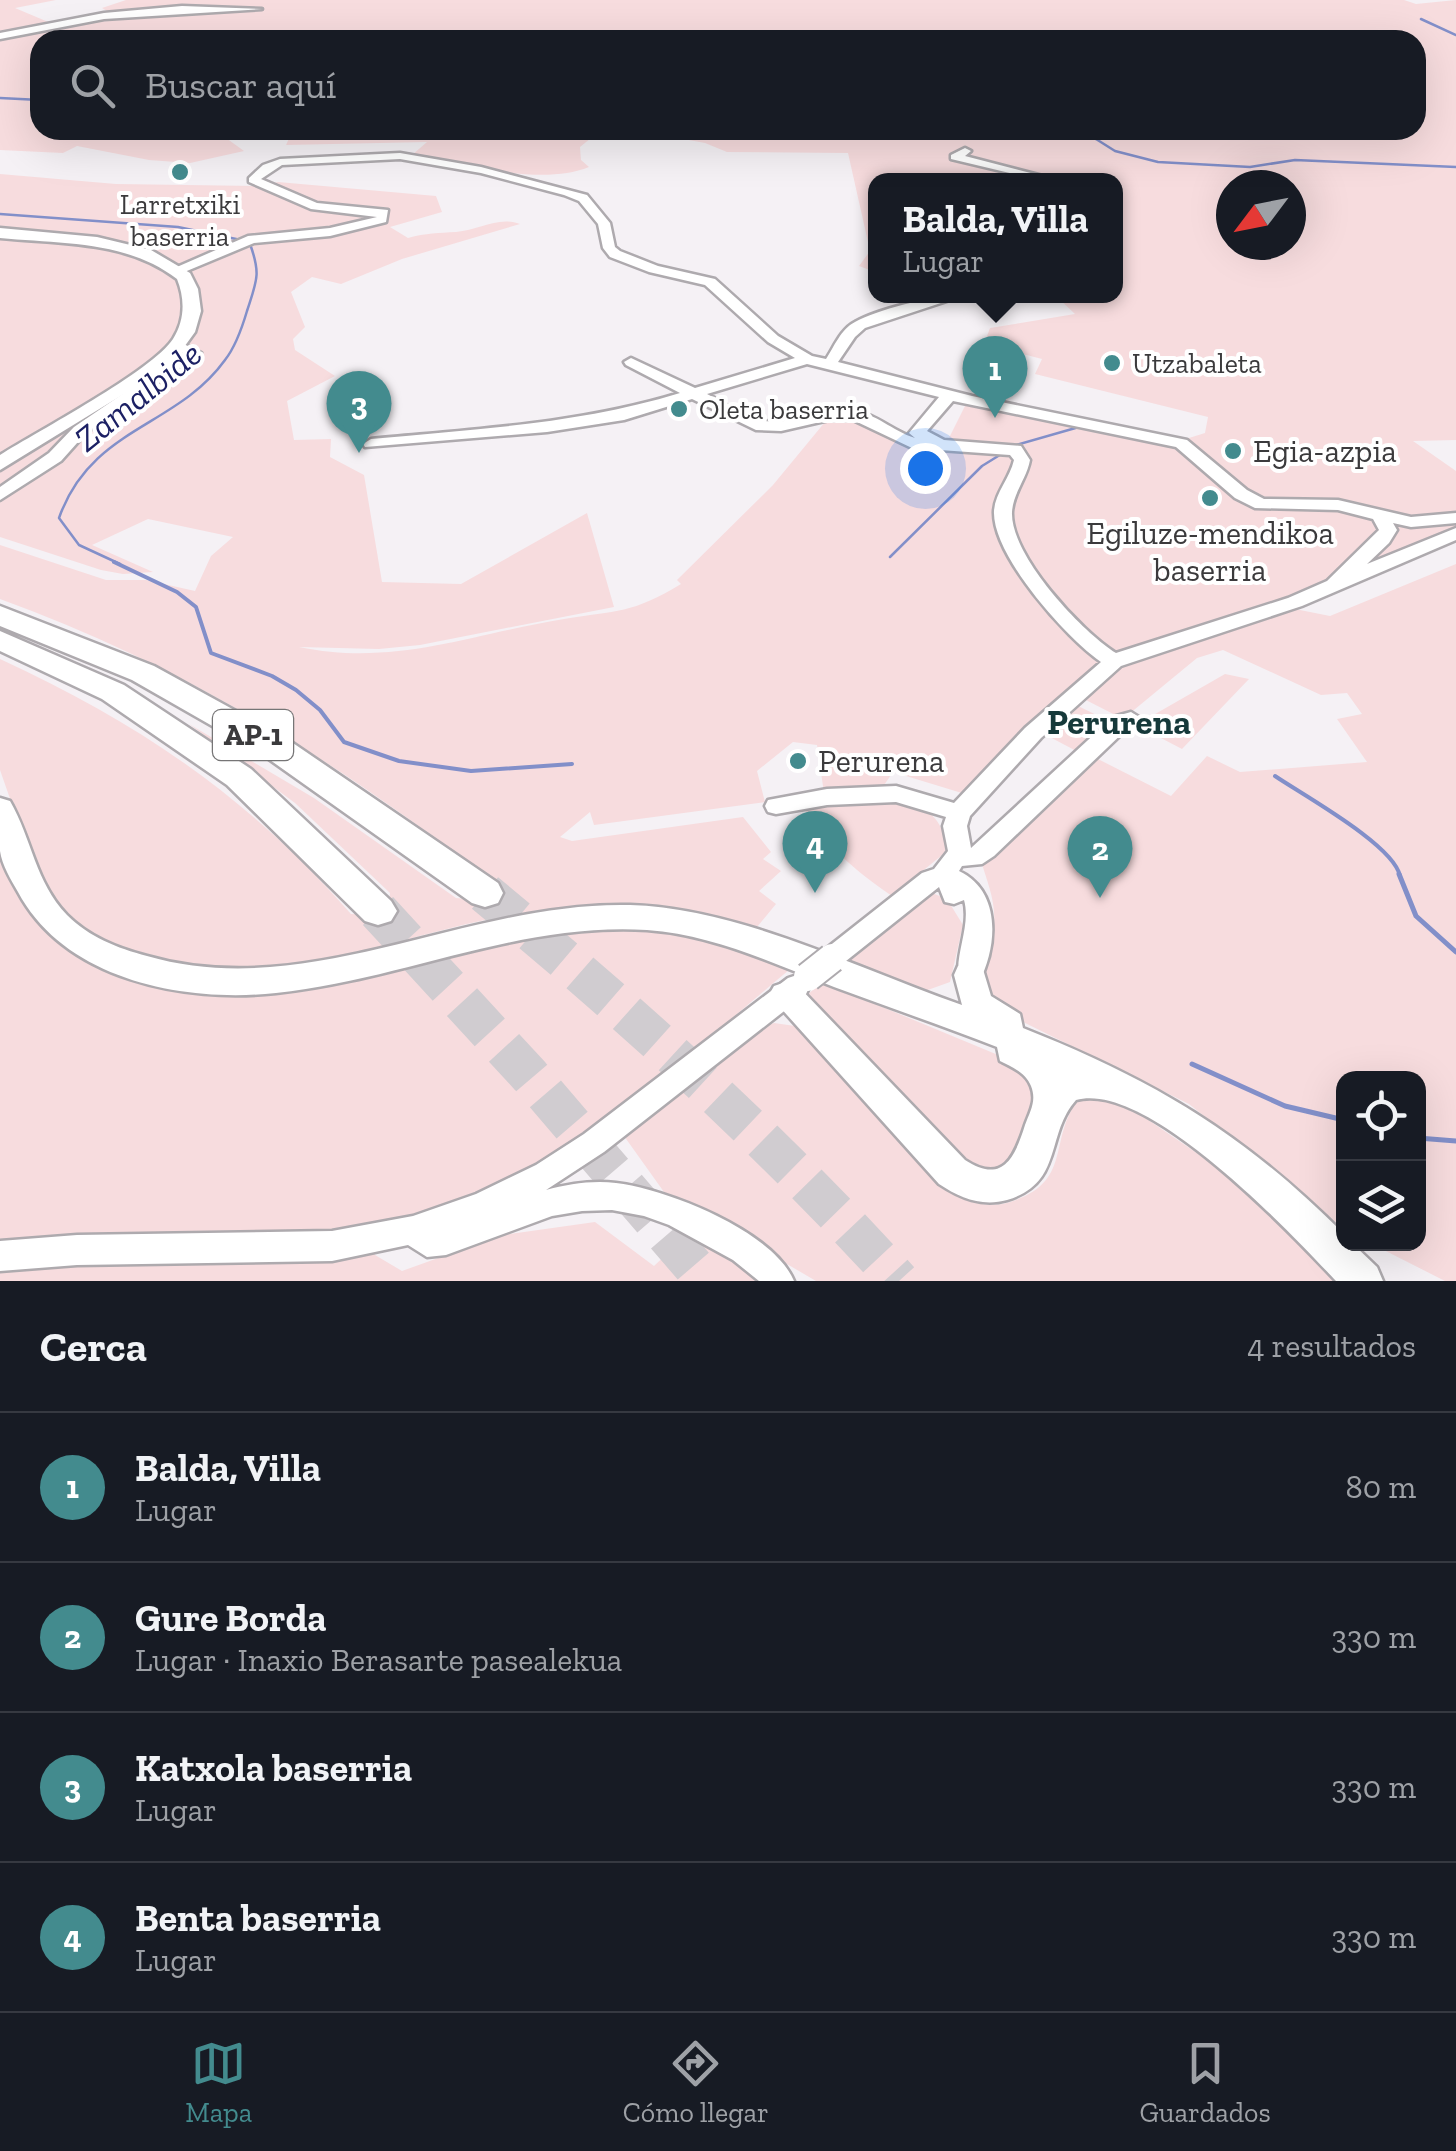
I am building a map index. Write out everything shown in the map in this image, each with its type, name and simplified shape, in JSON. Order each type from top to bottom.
[{"type":"highway","name":"AP-1","points":[[0,615],[144,672],[275,747],[485,892]]},
{"type":"highway","name":"AP-1","points":[[0,640],[114,692],[239,776],[378,911]]},
{"type":"main road","points":[[0,234],[146,254],[178,270],[189,287],[192,303],[190,324],[180,346],[138,379],[0,464]]},
{"type":"main road","points":[[0,808],[28,884],[54,922],[94,952],[170,978],[222,984],[296,979],[536,924],[630,918],[689,923],[722,931],[1062,1058],[1122,1086],[1244,1165],[1363,1281]]},
{"type":"main road","points":[[910,1001],[953,995],[973,958]]},
{"type":"main road","points":[[973,958],[970,988],[980,1009],[1041,1039],[1062,1058]]},
{"type":"main road","points":[[797,986],[964,1181],[996,1186],[1024,1175],[1034,1159],[1052,1102],[1060,1092],[1078,1083],[1122,1086]]},
{"type":"main road","points":[[910,1001],[1033,1061],[1046,1076],[1052,1102]]},
{"type":"street","points":[[207,0],[220,6]]},
{"type":"street","points":[[31,30],[104,16],[220,6],[258,10]]},
{"type":"street","points":[[0,36],[30,30]]},
{"type":"street","points":[[965,151],[956,157],[1023,173]]},
{"type":"street","points":[[178,270],[252,239],[330,232],[382,219],[384,213],[315,206],[253,180],[267,167],[290,160],[400,156],[482,170],[577,194],[604,222],[608,248],[615,254],[654,269],[710,282],[773,339],[808,358],[950,395],[1181,443],[1241,494],[1261,504],[1338,505],[1411,522],[1456,518]]},
{"type":"street","points":[[830,364],[852,330],[928,303]]},
{"type":"street","points":[[0,495],[55,457],[80,430],[194,353],[180,346]]},
{"type":"street","points":[[371,444],[582,422],[697,395],[808,358]]},
{"type":"street","points":[[630,362],[756,425],[778,428],[855,415],[899,440],[1006,448],[1019,454],[1020,475],[1004,505],[1004,536],[1010,552],[1032,576],[1065,625],[1114,661]]},
{"type":"street","points":[[948,446],[918,433],[950,395]]},
{"type":"street","points":[[1330,588],[1383,539],[1388,530],[1380,515]]},
{"type":"street","points":[[946,879],[959,813],[1033,734],[1114,661],[1330,588],[1456,533]]},
{"type":"street","points":[[0,1256],[77,1250],[332,1246],[413,1230],[484,1206],[546,1176],[594,1143],[832,958],[986,850],[1121,722],[1131,719]]},
{"type":"street","points":[[776,806],[826,797],[896,794],[959,813]]},
{"type":"street","points":[[946,879],[978,899],[983,916],[973,958]]},
{"type":"street","points":[[413,1230],[427,1242],[446,1240],[562,1198],[617,1194],[638,1198],[703,1226],[768,1264],[778,1281]]},
{"type":"shaded area","points":[[0,0],[56,0],[15,8],[53,24],[107,11],[102,8],[126,0],[1404,0],[1416,4],[1456,0],[1456,440],[1413,441],[1456,471],[1456,531],[1295,598],[1099,664],[965,794],[893,772],[882,788],[824,793],[817,745],[793,742],[757,771],[765,802],[594,825],[590,812],[560,837],[572,841],[743,817],[771,852],[763,859],[781,871],[759,891],[776,904],[757,927],[650,906],[569,907],[489,919],[331,961],[341,983],[509,942],[594,931],[637,931],[708,941],[789,970],[672,1069],[548,1158],[447,1209],[362,1231],[375,1255],[402,1271],[502,1235],[595,1222],[654,1266],[690,1232],[768,1281],[0,1281],[0,854],[29,853],[0,770],[0,659],[100,710],[190,767],[273,834],[351,914],[370,915],[389,902],[390,893],[295,803],[189,724],[314,798],[456,898],[467,899],[490,880],[376,796],[256,720],[131,653],[0,599],[0,545],[106,580],[146,580],[195,591],[211,556],[233,537],[148,519],[92,545],[153,572],[123,574],[0,537],[0,174],[116,184],[259,186],[278,182],[436,196],[442,212],[390,227],[408,238],[464,231],[496,222],[520,224],[402,259],[341,284],[312,277],[291,292],[305,327],[293,339],[295,350],[335,376],[287,401],[294,440],[331,439],[330,457],[364,475],[382,582],[461,584],[587,513],[614,607],[420,645],[379,649],[299,647],[334,652],[401,651],[624,609],[664,594],[681,584],[677,580],[773,485],[825,422],[852,418],[907,442],[945,446],[969,398],[1176,442],[1205,433],[1208,417],[1035,374],[1042,359],[984,344],[990,328],[1075,314],[1063,303],[1123,303],[1123,173],[868,173],[868,242],[848,153],[727,152],[689,140],[1426,140],[1426,30],[30,30],[30,140],[229,140],[244,151],[190,163],[149,160],[77,146],[63,153],[0,150]]},
{"type":"shaded area","points":[[288,140],[589,140],[580,147],[581,160],[589,167],[569,173],[525,174],[412,155],[427,142],[286,145]]},
{"type":"shaded area","points":[[868,254],[868,269],[859,266]]},
{"type":"shaded area","points":[[1456,564],[1456,1281],[1445,1281],[1386,1251],[1426,1251],[1426,1071],[1336,1071],[1336,1222],[1189,1104],[997,1009],[986,974],[994,908],[981,861],[1092,756],[1171,796],[1207,756],[1240,772],[1367,762],[1337,719],[1362,714],[1347,693],[1321,695],[1223,650],[1197,658],[1123,719],[1080,697],[1125,665],[1174,647],[1295,609],[1330,616]]},
{"type":"shaded area","points":[[1225,674],[1249,679],[1182,749],[1136,725]]},
{"type":"shaded area","points":[[1076,705],[1113,723],[1082,754],[1046,735]]},
{"type":"shaded area","points":[[866,799],[920,807],[938,822],[944,835],[947,851],[892,896],[843,857],[804,808]]},
{"type":"shaded area","points":[[932,893],[947,899],[963,925],[950,982],[925,991],[840,962]]},
{"type":"shaded area","points":[[822,982],[1020,1064],[1038,1086],[1023,1148],[996,1175],[962,1165],[806,996]]},
{"type":"shaded area","points":[[774,1023],[795,1026],[939,1185],[956,1195],[994,1205],[1032,1192],[1053,1169],[1071,1110],[1082,1095],[1122,1102],[1229,1175],[1289,1228],[1335,1281],[816,1281],[664,1192],[624,1136],[759,1029]]},
{"type":"waterway","points":[[1421,19],[1456,35]]},
{"type":"waterway","points":[[0,98],[30,100]]},
{"type":"waterway","points":[[1098,140],[1115,151],[1158,162],[1250,167],[1295,160],[1456,167]]},
{"type":"waterway","name":"Zamalbide","points":[[0,214],[178,227],[241,240]]},
{"type":"waterway","name":"Zamalbide","points":[[120,564],[79,545],[59,518],[73,488],[92,464],[183,401],[229,355],[255,284],[257,270],[250,244]]},
{"type":"waterway","name":"Zamalbide","points":[[1016,445],[1079,427]]},
{"type":"waterway","name":"Zamalbide","points":[[890,557],[982,466],[1003,453]]},
{"type":"waterway","name":"Zamalbide","points":[[114,562],[177,592],[196,607],[211,653],[272,676],[296,690],[320,710],[344,742],[399,761],[471,771],[572,764]]},
{"type":"waterway","points":[[1275,776],[1365,836],[1382,850],[1399,874]]},
{"type":"waterway","points":[[1399,874],[1416,916],[1456,952]]},
{"type":"waterway","points":[[1192,1064],[1285,1106],[1336,1118]]},
{"type":"waterway","points":[[1426,1139],[1456,1141]]},
{"type":"tunnel","points":[[485,893],[699,1080],[801,1178],[899,1281]]},
{"type":"tunnel","points":[[378,911],[530,1076],[706,1281]]},
{"type":"place","name":"Larretxiki baserria","points":[[180,172]]},
{"type":"place","name":"Utzabaleta","points":[[1112,363]]},
{"type":"place","name":"Oleta baserria","points":[[679,409]]},
{"type":"place","name":"Balda, Villa","points":[[995,418]]},
{"type":"place","name":"Egia-azpia","points":[[1233,451]]},
{"type":"place","name":"Katxola baserria","points":[[359,453]]},
{"type":"place","name":"Egiluze-mendikoa baserria","points":[[1210,498]]},
{"type":"place","name":"Perurena","points":[[798,761]]},
{"type":"place","name":"Benta baserria","points":[[815,893]]},
{"type":"place","name":"Gure Borda","points":[[1100,898]]},
{"type":"district","name":"Perurena","points":[[1119,722]]}]
